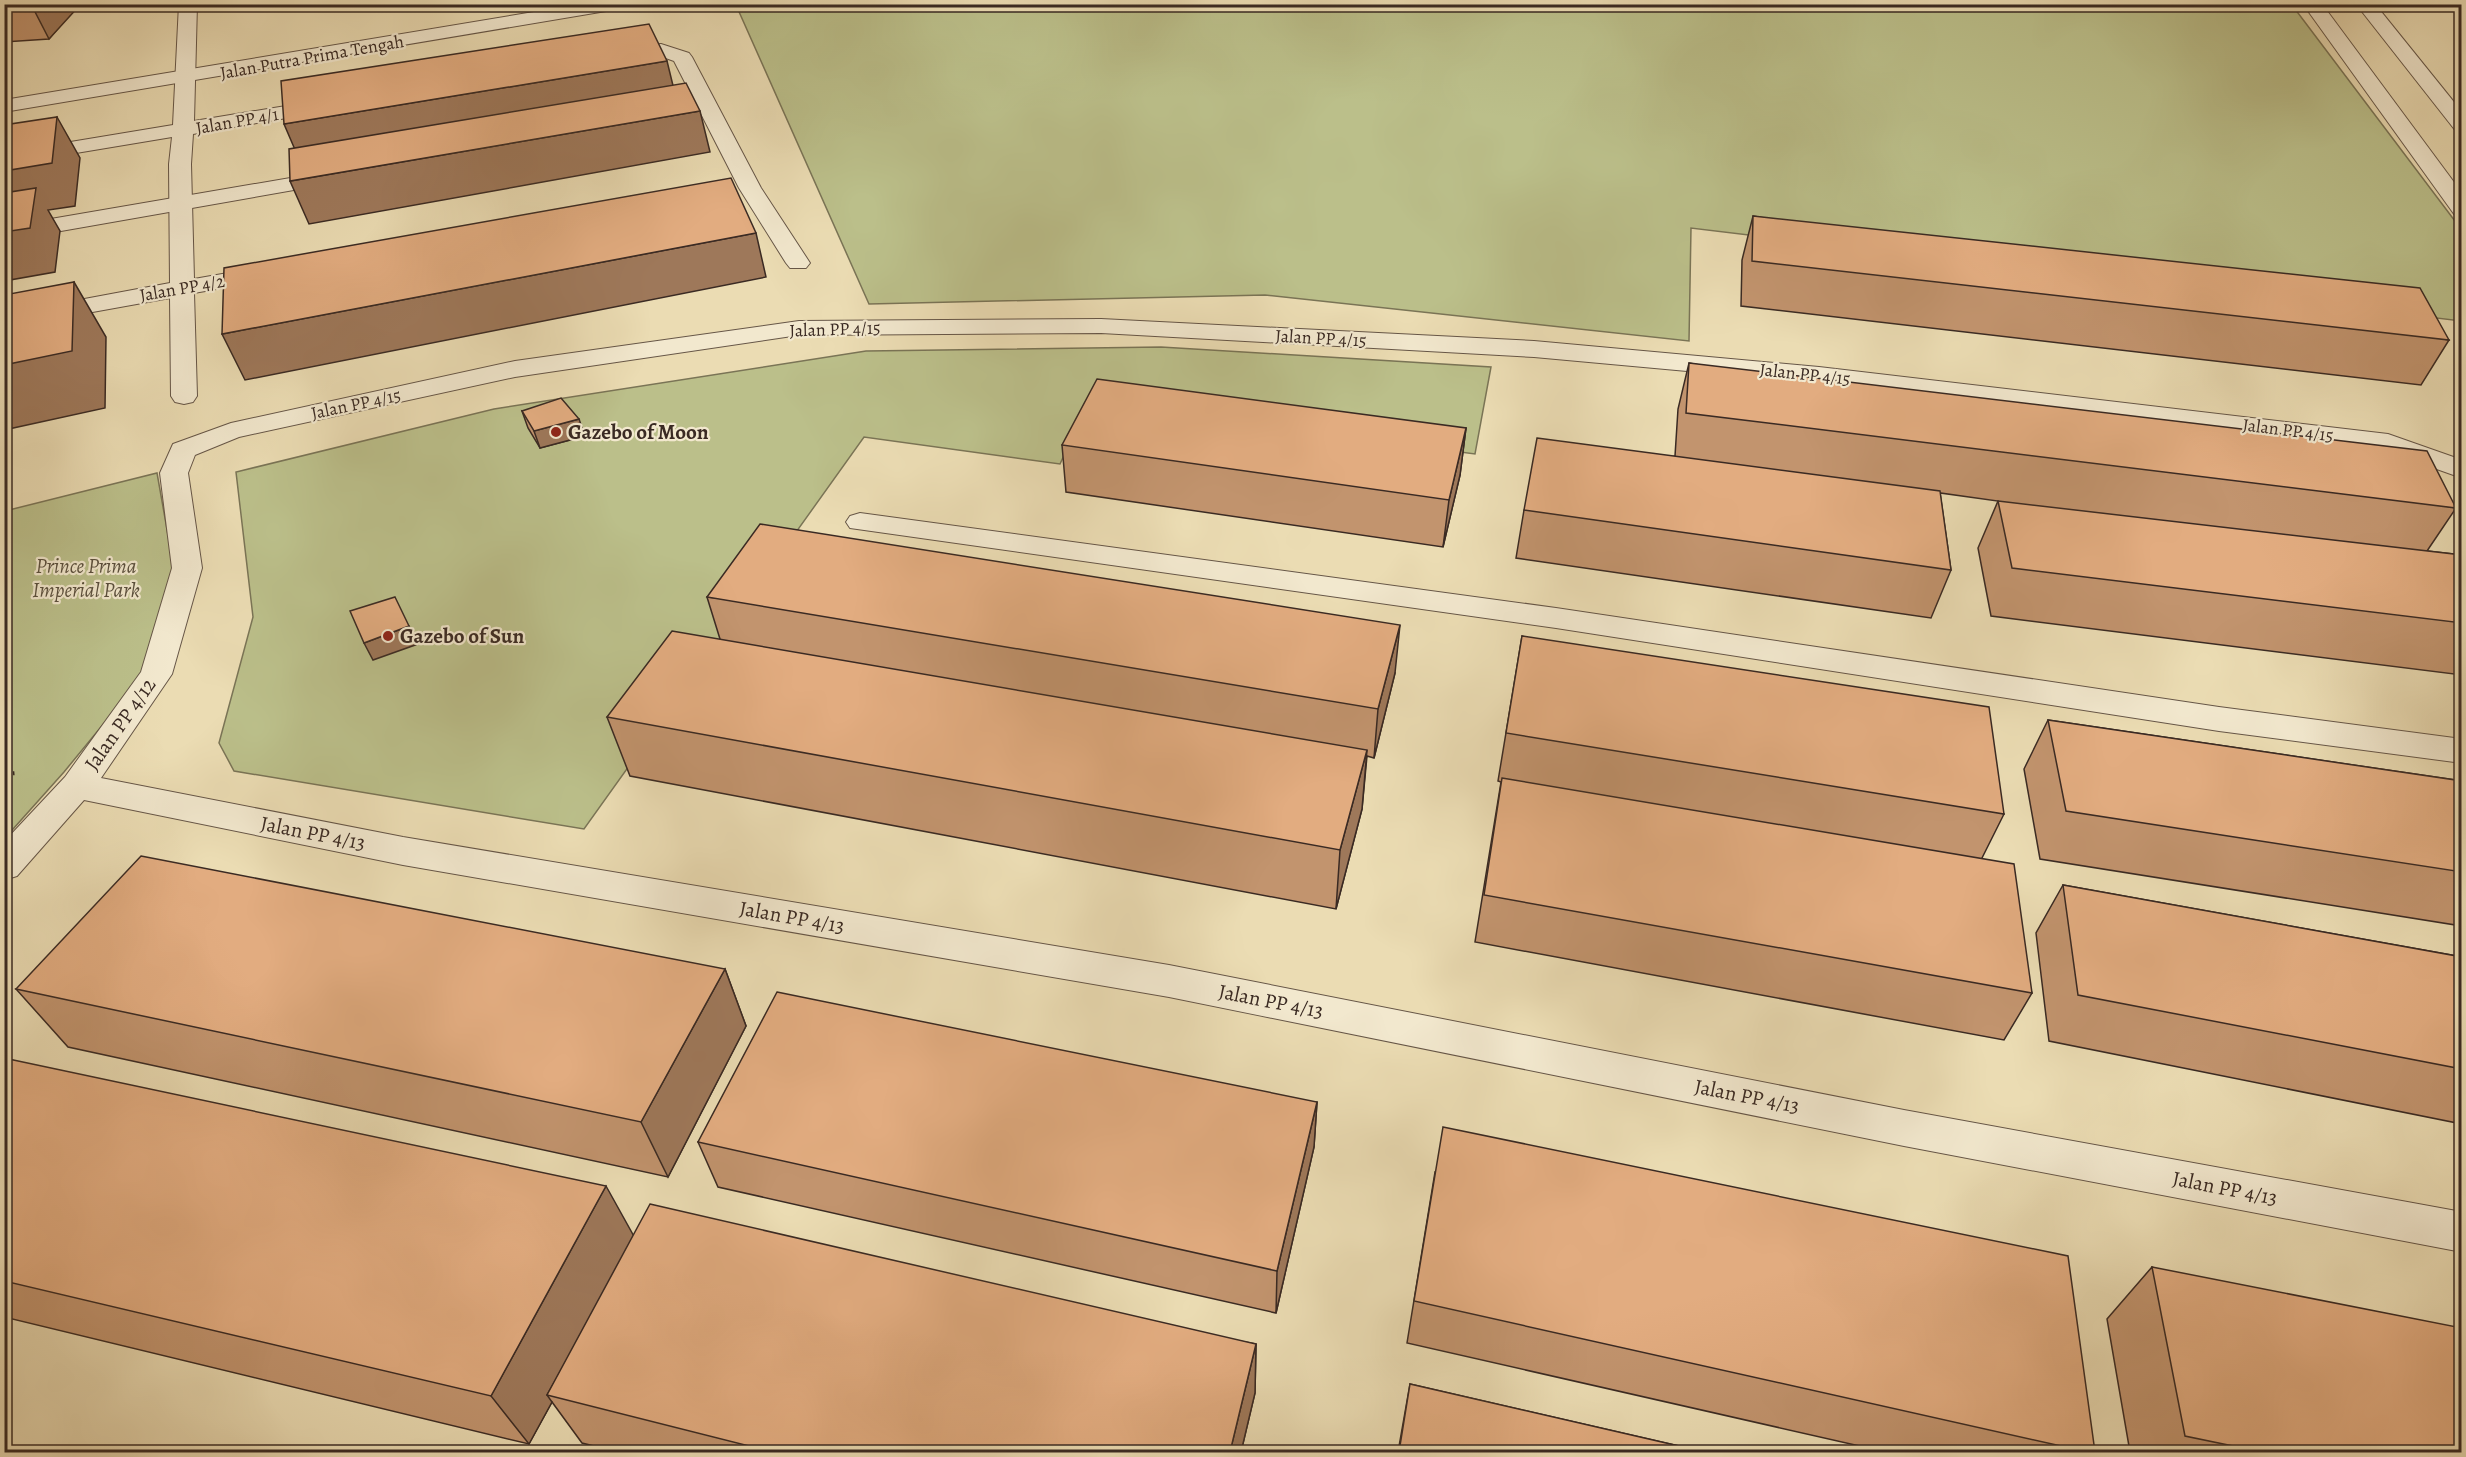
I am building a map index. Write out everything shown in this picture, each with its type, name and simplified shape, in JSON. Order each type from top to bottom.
[{"type":"street","points":[[184,396],[180,203],[182,130],[187,77],[188,4]]},
{"type":"street","name":"Jalan Putra Prima Tengah","points":[[4,106],[618,4]]},
{"type":"street","points":[[2312,4],[2462,208]]},
{"type":"street","points":[[2365,4],[2462,126]]},
{"type":"street","points":[[603,56],[661,50],[682,57],[750,188],[798,263]]},
{"type":"street","name":"Jalan PP 4/1","points":[[4,159],[346,102]]},
{"type":"street","points":[[687,117],[711,113]]},
{"type":"street","points":[[4,234],[357,173]]},
{"type":"street","points":[[727,192],[750,188]]},
{"type":"street","name":"Jalan PP 4/2","points":[[4,321],[287,270]]},
{"type":"street","name":"Jalan PP 4/15","points":[[183,450],[231,431],[515,369],[799,328],[1101,326],[1534,349],[1820,375],[2388,442],[2462,470]]},
{"type":"street","name":"Jalan PP 4/12","points":[[4,866],[77,786],[156,674],[187,568],[174,472],[183,450]]},
{"type":"street","points":[[860,522],[1556,618],[2219,719],[2462,751]]},
{"type":"street","name":"Jalan PP 4/13","points":[[77,786],[403,851],[1169,981],[1904,1128],[2462,1232]]},
{"type":"green space","points":[[736,5],[2292,5],[2461,229],[2461,321],[1691,228],[1689,341],[1265,295],[869,304]]},
{"type":"green space","points":[[1161,347],[1491,367],[1475,454],[1088,403],[1060,464],[864,437],[584,829],[234,771],[219,743],[253,617],[236,472],[494,409],[866,351]]},
{"type":"green space","name":"Prince Prima Imperial Park","points":[[157,473],[174,569],[147,671],[64,772],[5,838],[5,511]]},
{"type":"building","points":[[649,24],[667,61],[284,124],[281,81]]},
{"type":"building","points":[[686,83],[700,111],[290,181],[289,149]]},
{"type":"building","points":[[57,117],[52,163],[4,171],[4,125]]},
{"type":"building","points":[[731,178],[756,233],[222,334],[224,268]]},
{"type":"building","points":[[36,188],[30,228],[4,232],[4,193]]},
{"type":"building","points":[[1753,216],[2420,288],[2449,340],[1752,261]]},
{"type":"building","points":[[74,282],[72,351],[4,365],[4,295]]},
{"type":"building","points":[[1689,363],[2427,451],[2456,508],[1686,413]]},
{"type":"building","points":[[1097,379],[1466,428],[1449,500],[1062,445]]},
{"type":"building","points":[[561,398],[579,419],[534,431],[522,411]]},
{"type":"building","points":[[1537,438],[1940,491],[1951,570],[1524,510]]},
{"type":"building","points":[[1998,501],[2462,555],[2462,623],[2012,568]]},
{"type":"building","points":[[760,524],[1400,625],[1378,709],[707,597]]},
{"type":"building","points":[[395,597],[409,626],[364,643],[350,611]]},
{"type":"building","points":[[672,631],[1367,750],[1340,850],[607,717]]},
{"type":"building","points":[[1522,636],[1989,707],[2004,814],[1506,733]]},
{"type":"building","points":[[2048,720],[2462,781],[2462,872],[2066,811]]},
{"type":"building","points":[[1502,778],[2014,864],[2032,993],[1484,895]]},
{"type":"building","points":[[141,856],[725,969],[641,1122],[16,989]]},
{"type":"building","points":[[2063,885],[2462,957],[2462,1069],[2078,995]]},
{"type":"building","points":[[777,992],[1317,1102],[1277,1271],[698,1142]]},
{"type":"building","points":[[4,1058],[606,1186],[491,1396],[4,1281]]},
{"type":"building","points":[[1443,1127],[2068,1256],[2095,1452],[1414,1301]]},
{"type":"building","points":[[650,1204],[1256,1344],[1230,1452],[773,1452],[547,1395]]},
{"type":"building","points":[[2152,1267],[2462,1328],[2462,1452],[2262,1452],[2185,1436]]},
{"type":"building","points":[[1410,1384],[1705,1452],[1399,1452]]},
{"type":"place","name":"Gazebo of Moon","points":[[556,432]]},
{"type":"place","name":"Gazebo of Sun","points":[[388,636]]}]
